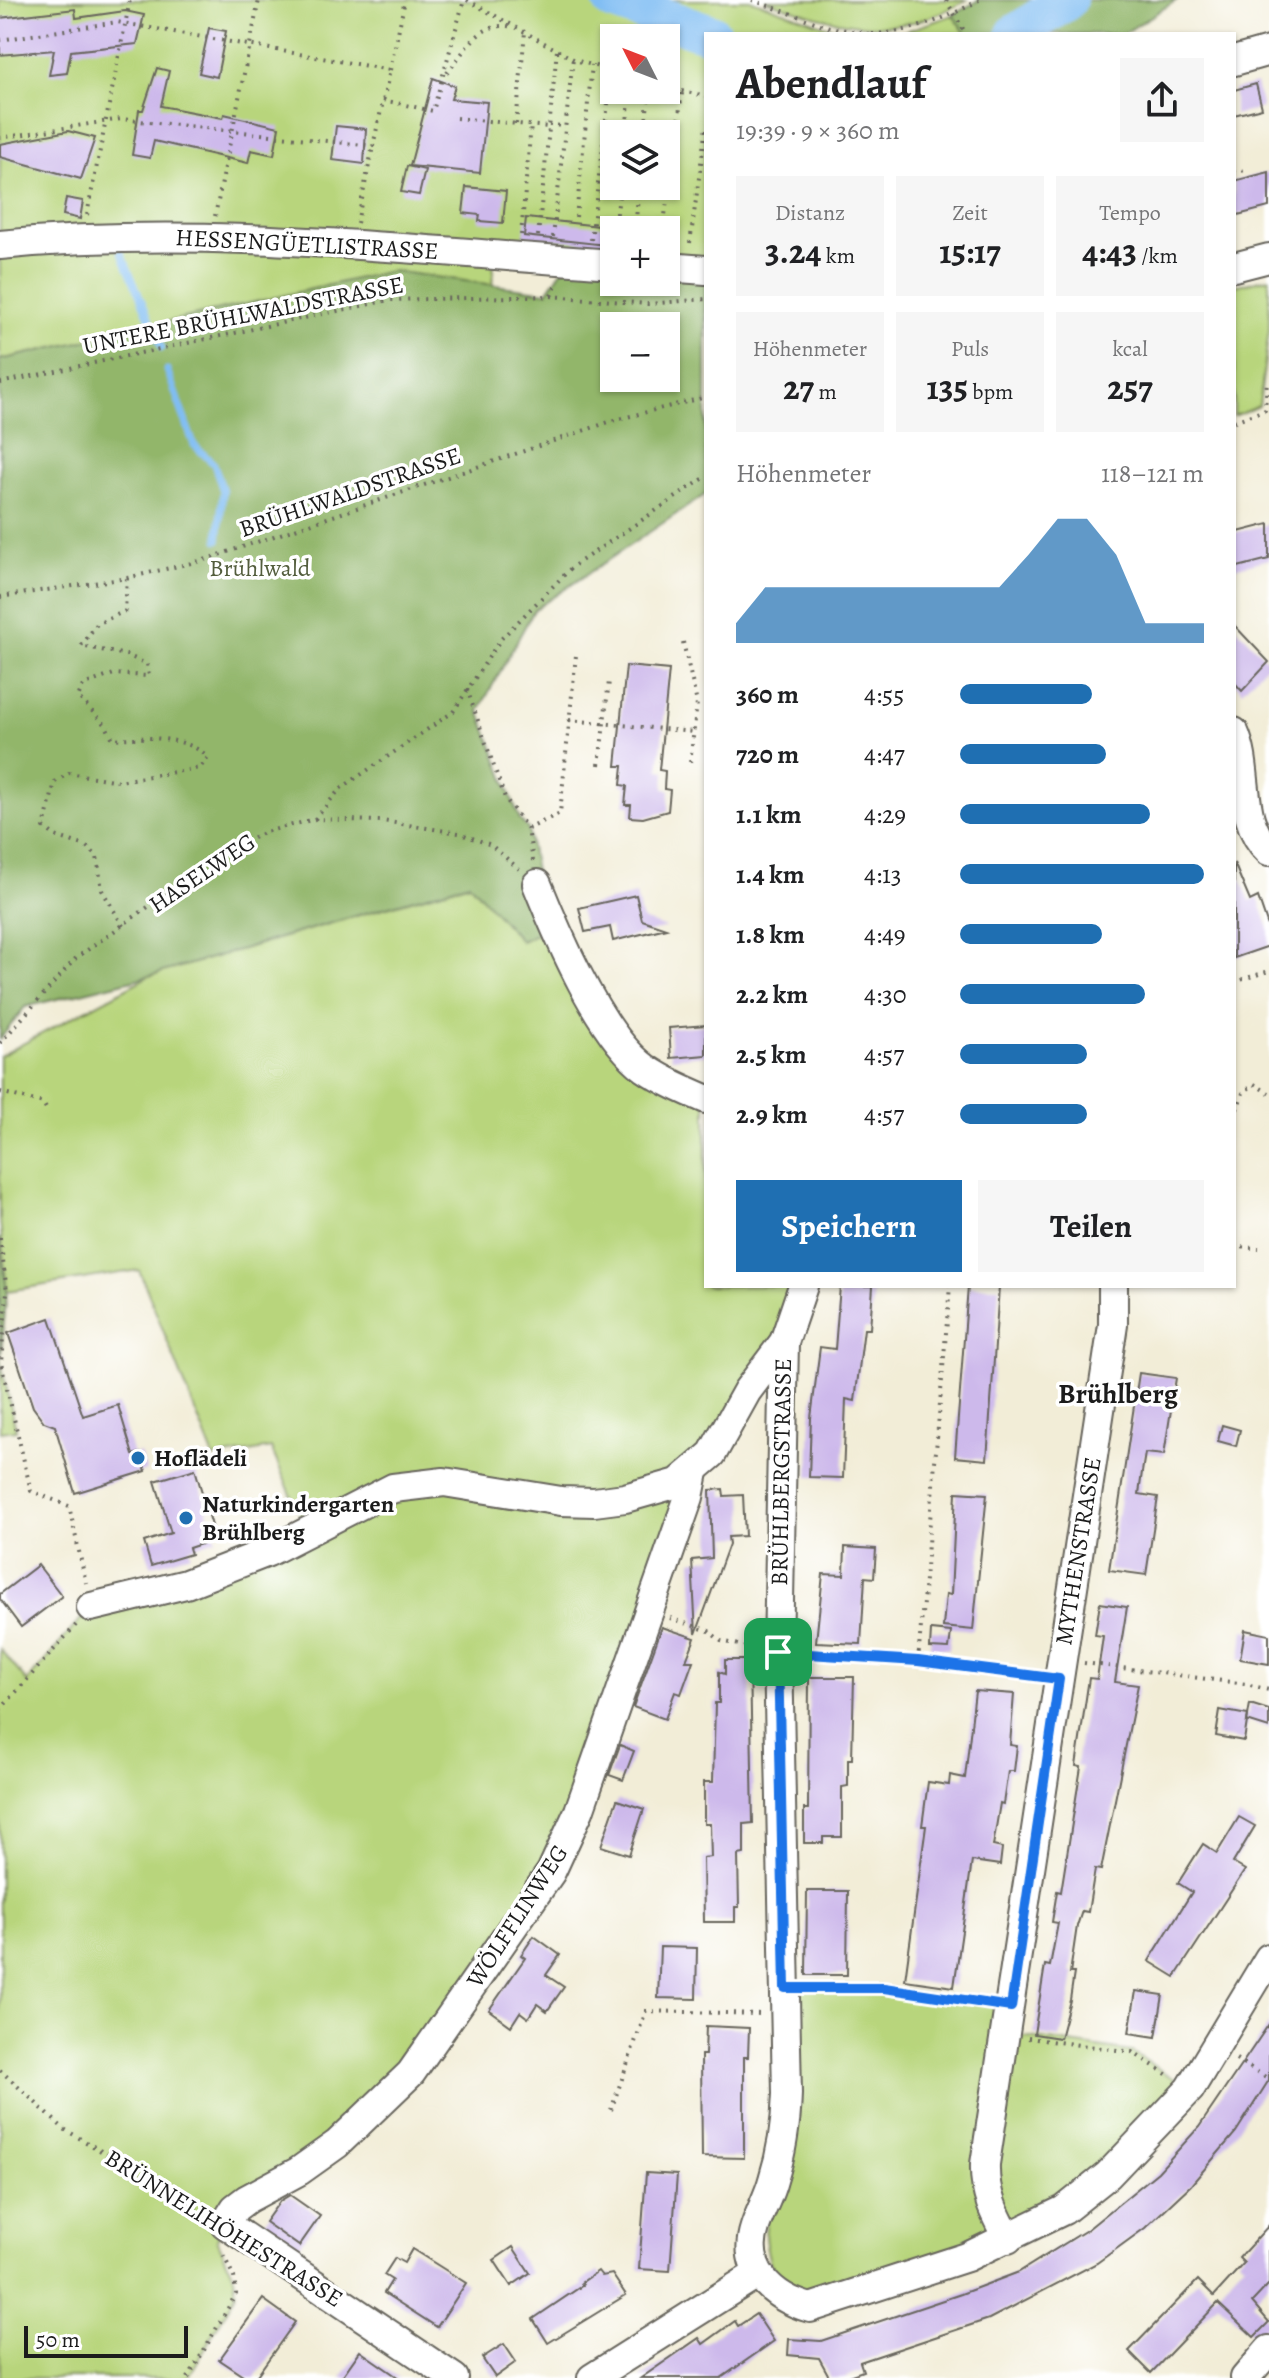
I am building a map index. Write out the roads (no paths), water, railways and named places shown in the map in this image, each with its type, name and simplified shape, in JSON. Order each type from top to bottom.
[{"type":"street","points":[[1236,60],[1269,51]]},
{"type":"street","name":"HESSENGÜETLISTRASSE","points":[[0,245],[82,237],[245,236],[570,250],[600,260]]},
{"type":"street","points":[[1236,266],[1269,258]]},
{"type":"street","points":[[1236,737],[1241,748],[1251,826],[1269,851]]},
{"type":"street","points":[[537,884],[554,925],[620,1044],[644,1067],[704,1098]]},
{"type":"street","points":[[91,1607],[186,1584],[268,1552],[393,1488],[444,1482],[561,1501],[594,1502],[654,1491],[694,1472],[712,1454],[747,1391],[784,1342],[802,1288]]},
{"type":"street","name":"MYTHENSTRASSE","points":[[1008,2239],[984,2185],[1113,1325],[1113,1288]]},
{"type":"street","name":"BRÜHLBERGSTRASSE","points":[[757,2274],[751,2254],[754,2228],[774,2178],[785,2127],[778,1652],[784,1342]]},
{"type":"street","name":"WÖLFFLINWEG","points":[[225,2224],[235,2208],[247,2199],[299,2171],[337,2144],[411,2073],[551,1872],[579,1811],[689,1497],[694,1472]]},
{"type":"street","points":[[592,2378],[757,2274],[790,2302],[810,2308],[967,2257],[1064,2210],[1108,2175],[1190,2089],[1269,1958]]},
{"type":"street","name":"BRÜNNELIHÖHESTRASSE","points":[[225,2224],[454,2378]]},
{"type":"street","points":[[1245,2378],[1269,2350]]},
{"type":"waterway","points":[[612,0],[705,32]]},
{"type":"waterway","points":[[1019,32],[1067,0]]},
{"type":"waterway","points":[[121,252],[162,348]]},
{"type":"waterway","points":[[167,370],[194,445],[214,464],[223,491],[218,540]]},
{"type":"place","name":"Hoflädeli","points":[[138,1458]]},
{"type":"place","name":"Naturkindergarten Brühlberg","points":[[186,1518]]},
{"type":"district","name":"Brühlberg","points":[[1118,1394]]},
{"type":"park label","name":"Brühlwald","points":[[260,568]]}]
